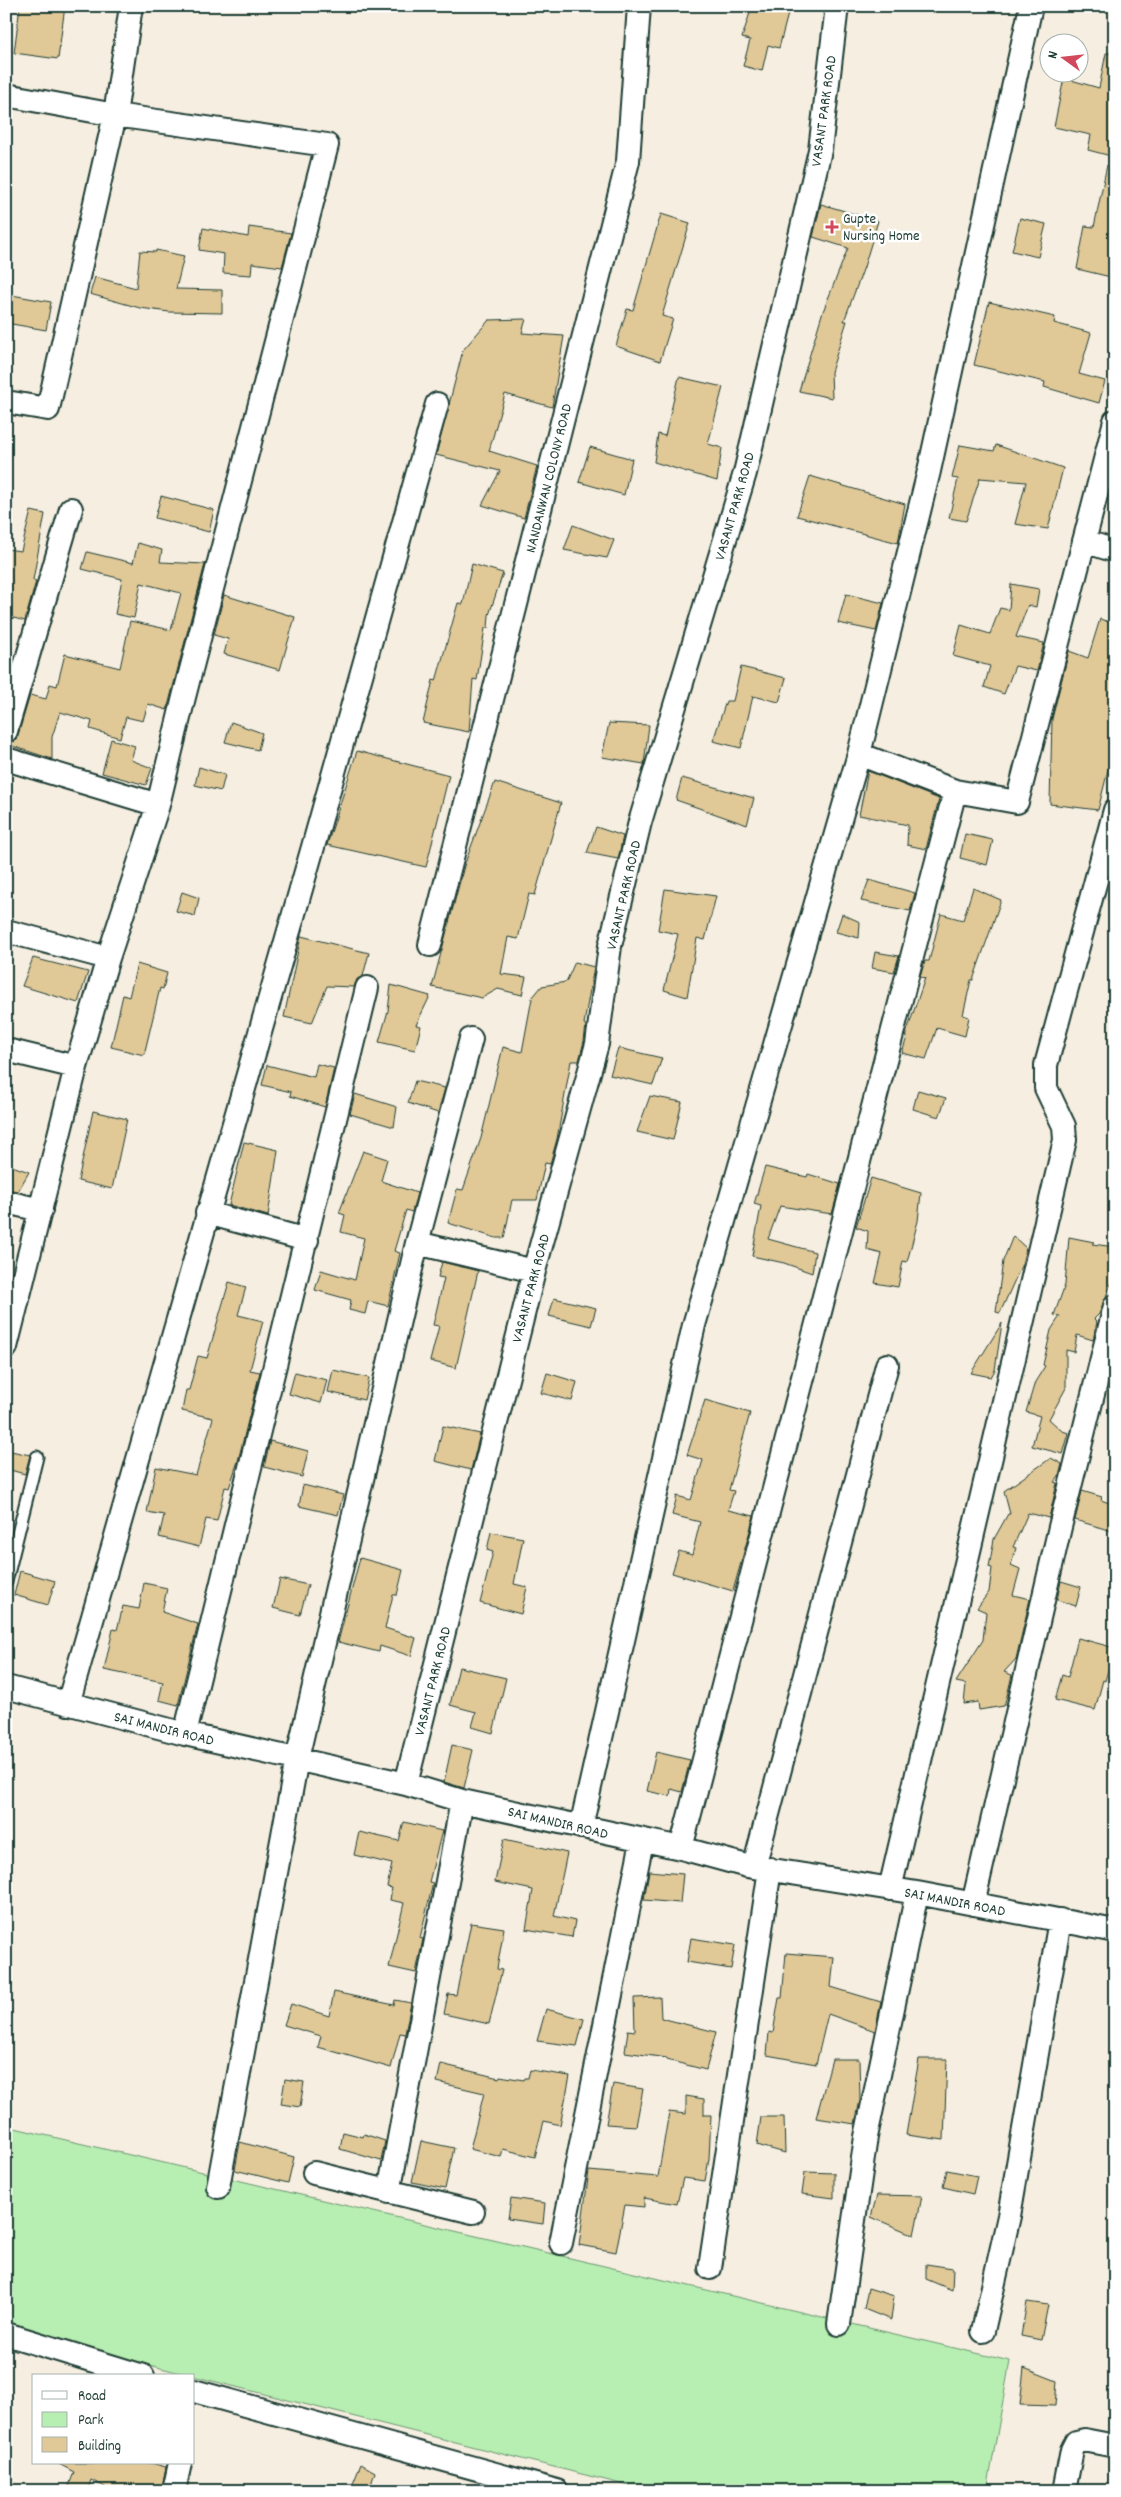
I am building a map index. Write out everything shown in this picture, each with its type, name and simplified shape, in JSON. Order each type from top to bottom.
[{"type":"street","points":[[6,402],[48,409],[116,115],[131,6]]},
{"type":"street","name":"NANDANWAN COLONY ROAD","points":[[430,945],[628,160],[639,6]]},
{"type":"street","name":"VASANT PARK ROAD","points":[[406,1784],[534,1271],[597,1044],[610,946],[640,822],[745,473],[820,150],[837,6]]},
{"type":"street","points":[[582,1827],[694,1325],[859,754],[929,471],[1031,6]]},
{"type":"street","points":[[6,95],[116,115],[327,145],[186,687],[158,805],[108,958],[76,1067],[6,1347]]},
{"type":"street","points":[[68,1704],[313,847],[437,404]]},
{"type":"street","points":[[859,754],[955,791],[1017,802],[1115,421]]},
{"type":"street","points":[[6,731],[72,509]]},
{"type":"street","points":[[1084,541],[1115,551]]},
{"type":"street","points":[[6,760],[158,805]]},
{"type":"street","points":[[681,1848],[955,791]]},
{"type":"street","points":[[890,1889],[1065,1140],[1064,1126],[1046,1088],[1046,1065],[1115,810]]},
{"type":"street","points":[[6,931],[108,958]]},
{"type":"street","points":[[185,1734],[367,988]]},
{"type":"street","points":[[218,2188],[297,1759],[417,1243],[471,1039]]},
{"type":"street","points":[[6,1050],[76,1067]]},
{"type":"street","points":[[6,1202],[41,1210]]},
{"type":"street","points":[[207,1213],[307,1240]]},
{"type":"street","points":[[417,1243],[534,1271]]},
{"type":"street","points":[[973,1904],[1058,1536],[1115,1306]]},
{"type":"street","points":[[710,2268],[762,1868],[887,1365]]},
{"type":"street","name":"SAI MANDIR ROAD","points":[[6,1687],[185,1734],[406,1784],[462,1801],[681,1848],[762,1868],[917,1893],[1115,1931]]},
{"type":"street","points":[[389,2192],[462,1801]]},
{"type":"street","points":[[561,2243],[642,1841]]},
{"type":"street","points":[[839,2324],[866,2136],[917,1893]]},
{"type":"street","points":[[984,2331],[1009,2216],[1060,1920]]},
{"type":"street","points":[[314,2173],[473,2212]]},
{"type":"street","points":[[6,2334],[136,2374]]},
{"type":"street","points":[[195,2397],[557,2491]]},
{"type":"street","points":[[1064,2491],[1072,2450],[1076,2442],[1084,2440],[1115,2446]]},
{"type":"street","points":[[174,2491],[180,2464]]},
{"type":"lane","points":[[6,1582],[37,1457]]},
{"type":"green space","points":[[6,2126],[1010,2361],[987,2491],[649,2491],[195,2377],[195,2374],[185,2374],[6,2329]]},
{"type":"building","points":[[20,6],[65,6],[58,59],[14,53]]},
{"type":"building","points":[[752,6],[790,6],[779,48],[768,45],[762,71],[743,66],[750,40],[742,38]]},
{"type":"building","points":[[1106,53],[1115,53],[1115,133],[1111,156],[1088,150],[1091,135],[1054,127],[1063,82],[1078,82],[1099,88]]},
{"type":"building","points":[[1107,165],[1115,166],[1115,278],[1077,269],[1085,226],[1094,227]]},
{"type":"building","points":[[821,204],[878,221],[864,267],[844,321],[847,321],[831,372],[832,398],[799,391],[822,314],[848,248],[813,237]]},
{"type":"building","points":[[661,214],[690,223],[662,316],[673,319],[660,361],[616,346],[627,309],[633,310]]},
{"type":"building","points":[[1020,218],[1046,224],[1038,257],[1012,251]]},
{"type":"building","points":[[249,227],[291,233],[282,267],[252,263],[251,275],[223,273],[224,254],[199,250],[203,228],[248,237]]},
{"type":"building","points":[[156,250],[184,256],[176,289],[222,290],[222,313],[169,312],[140,308],[90,294],[95,277],[136,288],[140,251],[156,252]]},
{"type":"building","points":[[6,294],[51,302],[46,330],[6,323]]},
{"type":"building","points":[[989,302],[1055,317],[1054,323],[1091,333],[1079,374],[1105,381],[1099,403],[1044,387],[1045,382],[974,365]]},
{"type":"building","points":[[526,319],[522,333],[564,336],[552,407],[505,394],[489,451],[537,466],[524,518],[482,505],[500,471],[436,455],[463,350],[489,320]]},
{"type":"building","points":[[679,377],[723,387],[708,444],[722,448],[717,481],[654,462],[658,434],[665,436]]},
{"type":"building","points":[[960,445],[994,451],[996,445],[1063,468],[1048,529],[1015,524],[1026,482],[980,478],[966,521],[949,518],[958,479],[952,478]]},
{"type":"building","points":[[590,447],[632,459],[624,495],[579,482]]},
{"type":"building","points":[[810,476],[905,504],[898,543],[797,516]]},
{"type":"building","points":[[161,496],[214,510],[209,532],[155,518]]},
{"type":"building","points":[[31,511],[45,514],[33,580],[36,581],[25,621],[6,616],[6,549],[21,551]]},
{"type":"building","points":[[573,525],[614,540],[607,558],[564,550]]},
{"type":"building","points":[[138,543],[162,550],[160,562],[205,564],[167,710],[148,704],[143,721],[126,717],[120,738],[90,729],[92,721],[60,712],[52,737],[52,759],[6,744],[15,741],[18,735],[30,695],[46,699],[50,684],[57,686],[65,654],[120,668],[130,621],[171,630],[181,593],[141,583],[134,618],[115,614],[122,579],[82,569],[87,552],[133,563]]},
{"type":"building","points":[[472,564],[503,573],[489,615],[488,628],[485,628],[477,680],[473,679],[469,732],[423,723],[433,680],[436,681],[458,603],[463,604]]},
{"type":"building","points":[[1011,584],[1039,589],[1036,607],[1028,605],[1016,637],[1044,643],[1037,671],[1015,666],[1004,694],[984,687],[990,666],[953,656],[961,625],[990,634],[1000,608],[1009,610]]},
{"type":"building","points":[[846,594],[883,603],[876,631],[838,623]]},
{"type":"building","points":[[224,595],[295,617],[280,670],[224,654],[228,639],[214,635]]},
{"type":"building","points":[[1100,619],[1115,624],[1115,742],[1098,810],[1050,804],[1052,719],[1069,651],[1088,658]]},
{"type":"building","points":[[741,667],[786,678],[779,702],[753,696],[741,748],[713,741],[726,701],[733,701]]},
{"type":"building","points":[[231,722],[262,733],[258,750],[225,742]]},
{"type":"building","points":[[609,723],[649,725],[644,764],[602,757]]},
{"type":"building","points":[[111,739],[135,746],[131,760],[152,768],[146,785],[102,773]]},
{"type":"building","points":[[357,751],[449,775],[426,867],[327,845]]},
{"type":"building","points":[[199,767],[225,775],[221,791],[195,785]]},
{"type":"building","points":[[868,771],[939,799],[926,849],[907,845],[908,825],[859,815]]},
{"type":"building","points":[[682,778],[754,798],[747,825],[676,800]]},
{"type":"building","points":[[495,782],[561,803],[535,895],[529,894],[518,939],[508,937],[501,974],[526,977],[522,995],[498,989],[482,998],[432,987],[464,866]]},
{"type":"building","points":[[596,827],[623,836],[618,859],[587,853]]},
{"type":"building","points":[[965,834],[993,840],[987,865],[960,858]]},
{"type":"building","points":[[869,880],[915,893],[910,911],[861,901]]},
{"type":"building","points":[[973,888],[1001,900],[973,980],[971,980],[963,1015],[969,1017],[965,1036],[937,1028],[926,1059],[902,1053],[907,1037],[905,1037],[925,978],[920,977],[925,961],[929,961],[941,914],[963,920]]},
{"type":"building","points":[[665,889],[716,896],[705,940],[697,938],[687,997],[664,990],[678,934],[658,930]]},
{"type":"building","points":[[182,892],[199,898],[195,916],[176,911]]},
{"type":"building","points":[[842,914],[860,922],[859,938],[836,932]]},
{"type":"building","points":[[301,936],[369,953],[363,976],[357,979],[354,987],[327,986],[312,1023],[284,1017]]},
{"type":"building","points":[[875,952],[899,956],[894,972],[872,968]]},
{"type":"building","points":[[33,958],[88,972],[78,1003],[22,986]]},
{"type":"building","points":[[575,962],[594,967],[584,1024],[586,1025],[584,1041],[579,1061],[571,1061],[557,1139],[550,1164],[545,1163],[537,1200],[512,1200],[504,1238],[496,1238],[448,1223],[457,1189],[463,1190],[481,1138],[503,1047],[522,1052],[532,998],[542,986],[566,982]]},
{"type":"building","points":[[137,964],[167,973],[163,989],[160,988],[144,1055],[111,1047],[123,995],[129,997]]},
{"type":"building","points":[[391,985],[430,996],[416,1025],[421,1026],[415,1050],[379,1042],[388,1011]]},
{"type":"building","points":[[618,1048],[662,1058],[653,1085],[610,1075]]},
{"type":"building","points":[[317,1064],[334,1068],[325,1107],[290,1096],[291,1092],[262,1085],[267,1065],[314,1077]]},
{"type":"building","points":[[415,1081],[445,1088],[438,1113],[408,1103]]},
{"type":"building","points":[[918,1090],[946,1098],[939,1117],[913,1109]]},
{"type":"building","points":[[355,1094],[397,1107],[394,1127],[350,1114]]},
{"type":"building","points":[[650,1096],[682,1102],[673,1140],[637,1132]]},
{"type":"building","points":[[93,1111],[127,1119],[112,1189],[78,1181]]},
{"type":"building","points":[[244,1142],[278,1150],[268,1216],[229,1205]]},
{"type":"building","points":[[363,1151],[387,1159],[381,1181],[417,1193],[412,1212],[406,1210],[394,1251],[400,1253],[388,1306],[368,1301],[365,1314],[349,1310],[351,1300],[315,1290],[321,1270],[355,1280],[364,1238],[341,1232],[345,1215],[339,1213]]},
{"type":"building","points":[[12,1166],[29,1172],[18,1191],[6,1189],[6,1181]]},
{"type":"building","points":[[765,1167],[807,1177],[808,1174],[840,1184],[832,1214],[780,1206],[768,1239],[815,1252],[812,1273],[784,1263],[752,1256],[761,1206],[754,1204]]},
{"type":"building","points":[[871,1178],[921,1193],[918,1221],[907,1262],[903,1261],[898,1287],[875,1283],[882,1254],[867,1250],[868,1231],[856,1227]]},
{"type":"building","points":[[1013,1236],[1026,1248],[1022,1264],[1000,1313],[996,1312],[1003,1261]]},
{"type":"building","points":[[1069,1237],[1094,1242],[1092,1244],[1115,1247],[1115,1274],[1099,1314],[1094,1319],[1097,1322],[1093,1340],[1077,1335],[1074,1352],[1066,1350],[1066,1388],[1049,1419],[1062,1431],[1069,1433],[1063,1454],[1032,1446],[1040,1416],[1026,1412],[1035,1382],[1045,1366],[1043,1365],[1051,1330],[1060,1316],[1054,1315],[1065,1285]]},
{"type":"building","points":[[442,1262],[478,1271],[456,1368],[430,1361],[439,1326],[433,1325],[444,1278],[438,1277]]},
{"type":"building","points":[[229,1282],[246,1287],[238,1315],[263,1321],[250,1370],[260,1372],[238,1461],[229,1488],[225,1487],[217,1521],[206,1519],[199,1547],[159,1537],[164,1515],[147,1512],[156,1467],[196,1475],[213,1418],[182,1411],[186,1390],[189,1390],[198,1356],[207,1358]]},
{"type":"building","points":[[554,1298],[596,1308],[591,1326],[549,1316]]},
{"type":"building","points":[[1002,1323],[995,1370],[991,1377],[971,1373]]},
{"type":"building","points":[[333,1370],[369,1378],[364,1400],[328,1392]]},
{"type":"building","points":[[295,1372],[327,1380],[321,1403],[289,1394]]},
{"type":"building","points":[[547,1373],[577,1382],[572,1401],[541,1393]]},
{"type":"building","points":[[705,1400],[750,1413],[729,1490],[734,1491],[728,1510],[754,1516],[733,1591],[672,1573],[679,1551],[692,1555],[700,1522],[672,1515],[677,1496],[691,1500],[703,1460],[687,1455]]},
{"type":"building","points":[[443,1426],[480,1434],[471,1470],[435,1461]]},
{"type":"building","points":[[270,1441],[308,1451],[302,1477],[264,1467]]},
{"type":"building","points":[[6,1450],[30,1455],[25,1474],[6,1469]]},
{"type":"building","points":[[1051,1458],[1062,1464],[1059,1476],[1054,1482],[1057,1483],[1049,1518],[1028,1513],[1013,1547],[1016,1548],[1011,1565],[1020,1569],[1013,1595],[1030,1599],[1016,1659],[1004,1672],[1012,1675],[1004,1706],[979,1710],[978,1702],[964,1704],[966,1684],[956,1682],[983,1640],[986,1612],[977,1608],[989,1592],[992,1568],[989,1567],[994,1539],[1008,1514],[1010,1514],[1004,1491]]},
{"type":"building","points":[[303,1485],[343,1495],[338,1515],[299,1506]]},
{"type":"building","points":[[1082,1491],[1102,1497],[1101,1500],[1115,1505],[1115,1532],[1075,1520]]},
{"type":"building","points":[[491,1532],[523,1538],[514,1584],[527,1587],[521,1614],[480,1603],[493,1552],[487,1550]]},
{"type":"building","points":[[360,1558],[403,1570],[397,1595],[393,1595],[385,1628],[416,1638],[411,1656],[380,1646],[379,1652],[338,1642]]},
{"type":"building","points":[[20,1571],[55,1581],[48,1605],[14,1595]]},
{"type":"building","points":[[280,1579],[308,1585],[300,1615],[273,1608]]},
{"type":"building","points":[[1061,1581],[1081,1587],[1076,1606],[1057,1600]]},
{"type":"building","points":[[144,1583],[167,1588],[162,1612],[198,1624],[178,1705],[159,1700],[163,1682],[104,1670],[113,1629],[117,1630],[123,1606],[139,1609]]},
{"type":"building","points":[[1078,1638],[1115,1648],[1115,1669],[1109,1667],[1105,1681],[1103,1680],[1095,1710],[1055,1700],[1062,1675],[1068,1677]]},
{"type":"building","points":[[459,1667],[506,1678],[493,1733],[472,1727],[476,1712],[450,1705]]},
{"type":"building","points":[[452,1745],[473,1750],[464,1788],[444,1782]]},
{"type":"building","points":[[656,1752],[690,1760],[682,1792],[671,1789],[670,1796],[647,1791]]},
{"type":"building","points":[[404,1822],[442,1831],[429,1882],[433,1883],[420,1938],[423,1939],[416,1973],[389,1967],[404,1903],[390,1900],[392,1888],[387,1887],[392,1864],[354,1855],[359,1832],[399,1841]]},
{"type":"building","points":[[504,1839],[567,1853],[554,1916],[575,1921],[572,1937],[526,1929],[533,1890],[495,1882]]},
{"type":"building","points":[[649,1871],[683,1874],[680,1903],[644,1900]]},
{"type":"building","points":[[471,1923],[504,1928],[497,1969],[502,1970],[489,2024],[444,2014],[448,1994],[456,1995]]},
{"type":"building","points":[[691,1938],[735,1945],[731,1969],[687,1962]]},
{"type":"building","points":[[786,1953],[834,1957],[831,1987],[881,2002],[875,2031],[828,2014],[816,2064],[767,2055],[769,2032],[773,2033],[779,1998],[782,1998]]},
{"type":"building","points":[[334,1992],[394,2005],[395,2000],[411,2003],[405,2034],[400,2033],[391,2068],[318,2047],[321,2036],[284,2025],[291,2004],[329,2016]]},
{"type":"building","points":[[660,1997],[661,2018],[716,2032],[706,2070],[667,2060],[667,2058],[625,2052],[628,2030],[635,2031],[634,1998]]},
{"type":"building","points":[[546,2009],[584,2019],[577,2046],[537,2041]]},
{"type":"building","points":[[832,2059],[859,2059],[860,2100],[855,2124],[816,2118]]},
{"type":"building","points":[[919,2059],[947,2059],[944,2140],[906,2135]]},
{"type":"building","points":[[441,2064],[499,2078],[500,2076],[524,2080],[528,2078],[530,2070],[570,2076],[560,2125],[544,2121],[535,2157],[503,2149],[501,2157],[470,2149],[484,2093],[437,2082]]},
{"type":"building","points":[[285,2079],[304,2082],[300,2107],[281,2104]]},
{"type":"building","points":[[613,2084],[643,2089],[636,2126],[606,2124]]},
{"type":"building","points":[[686,2096],[704,2099],[704,2115],[711,2115],[709,2159],[705,2181],[683,2178],[677,2204],[644,2198],[644,2207],[625,2205],[616,2252],[579,2245],[589,2171],[658,2177],[669,2112],[686,2114]]},
{"type":"building","points":[[761,2117],[784,2117],[785,2153],[757,2145]]},
{"type":"building","points":[[343,2132],[363,2137],[364,2134],[385,2141],[381,2161],[340,2149]]},
{"type":"building","points":[[421,2141],[454,2148],[445,2189],[412,2182]]},
{"type":"building","points":[[240,2142],[294,2157],[288,2183],[235,2170]]},
{"type":"building","points":[[947,2170],[977,2176],[973,2194],[943,2187]]},
{"type":"building","points":[[805,2172],[834,2173],[834,2198],[802,2194]]},
{"type":"building","points":[[877,2195],[922,2196],[914,2235],[871,2217]]},
{"type":"building","points":[[511,2198],[545,2203],[543,2224],[508,2219]]},
{"type":"building","points":[[926,2264],[953,2268],[952,2290],[926,2279]]},
{"type":"building","points":[[868,2288],[894,2296],[891,2320],[864,2309]]},
{"type":"building","points":[[1027,2302],[1048,2305],[1041,2340],[1021,2336]]},
{"type":"building","points":[[1024,2368],[1057,2381],[1055,2406],[1020,2405]]},
{"type":"building","points":[[59,2464],[155,2464],[166,2467],[161,2491],[113,2491],[91,2480],[87,2491],[67,2491],[74,2472]]},
{"type":"building","points":[[361,2464],[375,2472],[369,2491],[350,2491]]},
{"type":"place","name":"Gupte Nursing Home","points":[[832,227]]}]
